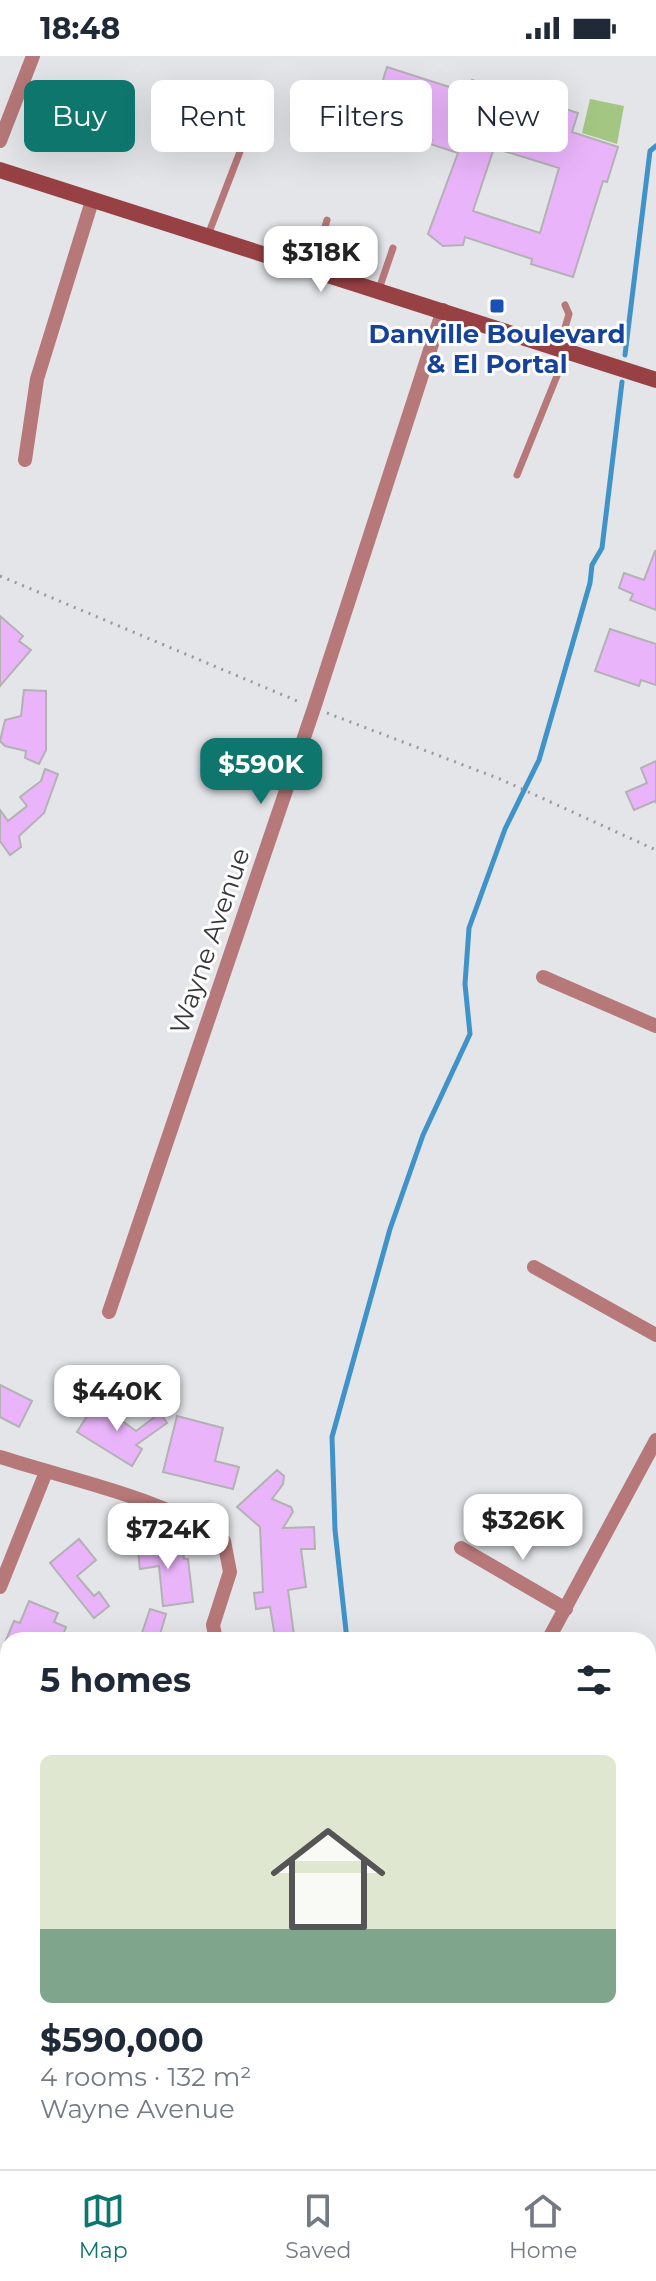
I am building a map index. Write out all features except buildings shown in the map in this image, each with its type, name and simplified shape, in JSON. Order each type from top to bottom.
[{"type":"main road","points":[[0,170],[656,380]]},
{"type":"street","points":[[0,141],[33,56]]},
{"type":"street","points":[[25,460],[37,379],[92,201]]},
{"type":"street","name":"Wayne Avenue","points":[[109,1312],[314,708],[443,310]]},
{"type":"street","points":[[543,977],[656,1026]]},
{"type":"street","points":[[534,1267],[656,1335]]},
{"type":"street","points":[[553,1632],[656,1440]]},
{"type":"street","points":[[0,1457],[142,1501],[199,1523],[224,1541],[230,1572],[213,1625],[214,1632]]},
{"type":"street","points":[[0,1587],[46,1472]]},
{"type":"street","points":[[461,1548],[566,1609]]},
{"type":"lane","points":[[208,237],[240,152]]},
{"type":"lane","points":[[312,270],[327,220]]},
{"type":"lane","points":[[379,291],[393,248]]},
{"type":"lane","points":[[517,475],[563,350],[569,314],[565,305]]},
{"type":"path","points":[[0,576],[314,708],[500,779],[656,850]]},
{"type":"green space","points":[[590,99],[624,106],[617,144],[582,133]]},
{"type":"waterway","points":[[625,355],[650,151],[656,146]]},
{"type":"waterway","points":[[346,1632],[335,1530],[332,1437],[390,1229],[423,1135],[470,1034],[465,984],[469,928],[505,829],[539,760],[590,583],[592,565],[602,548],[622,382]]},
{"type":"place","name":"Danville Boulevard & El Portal","points":[[497,306]]}]
